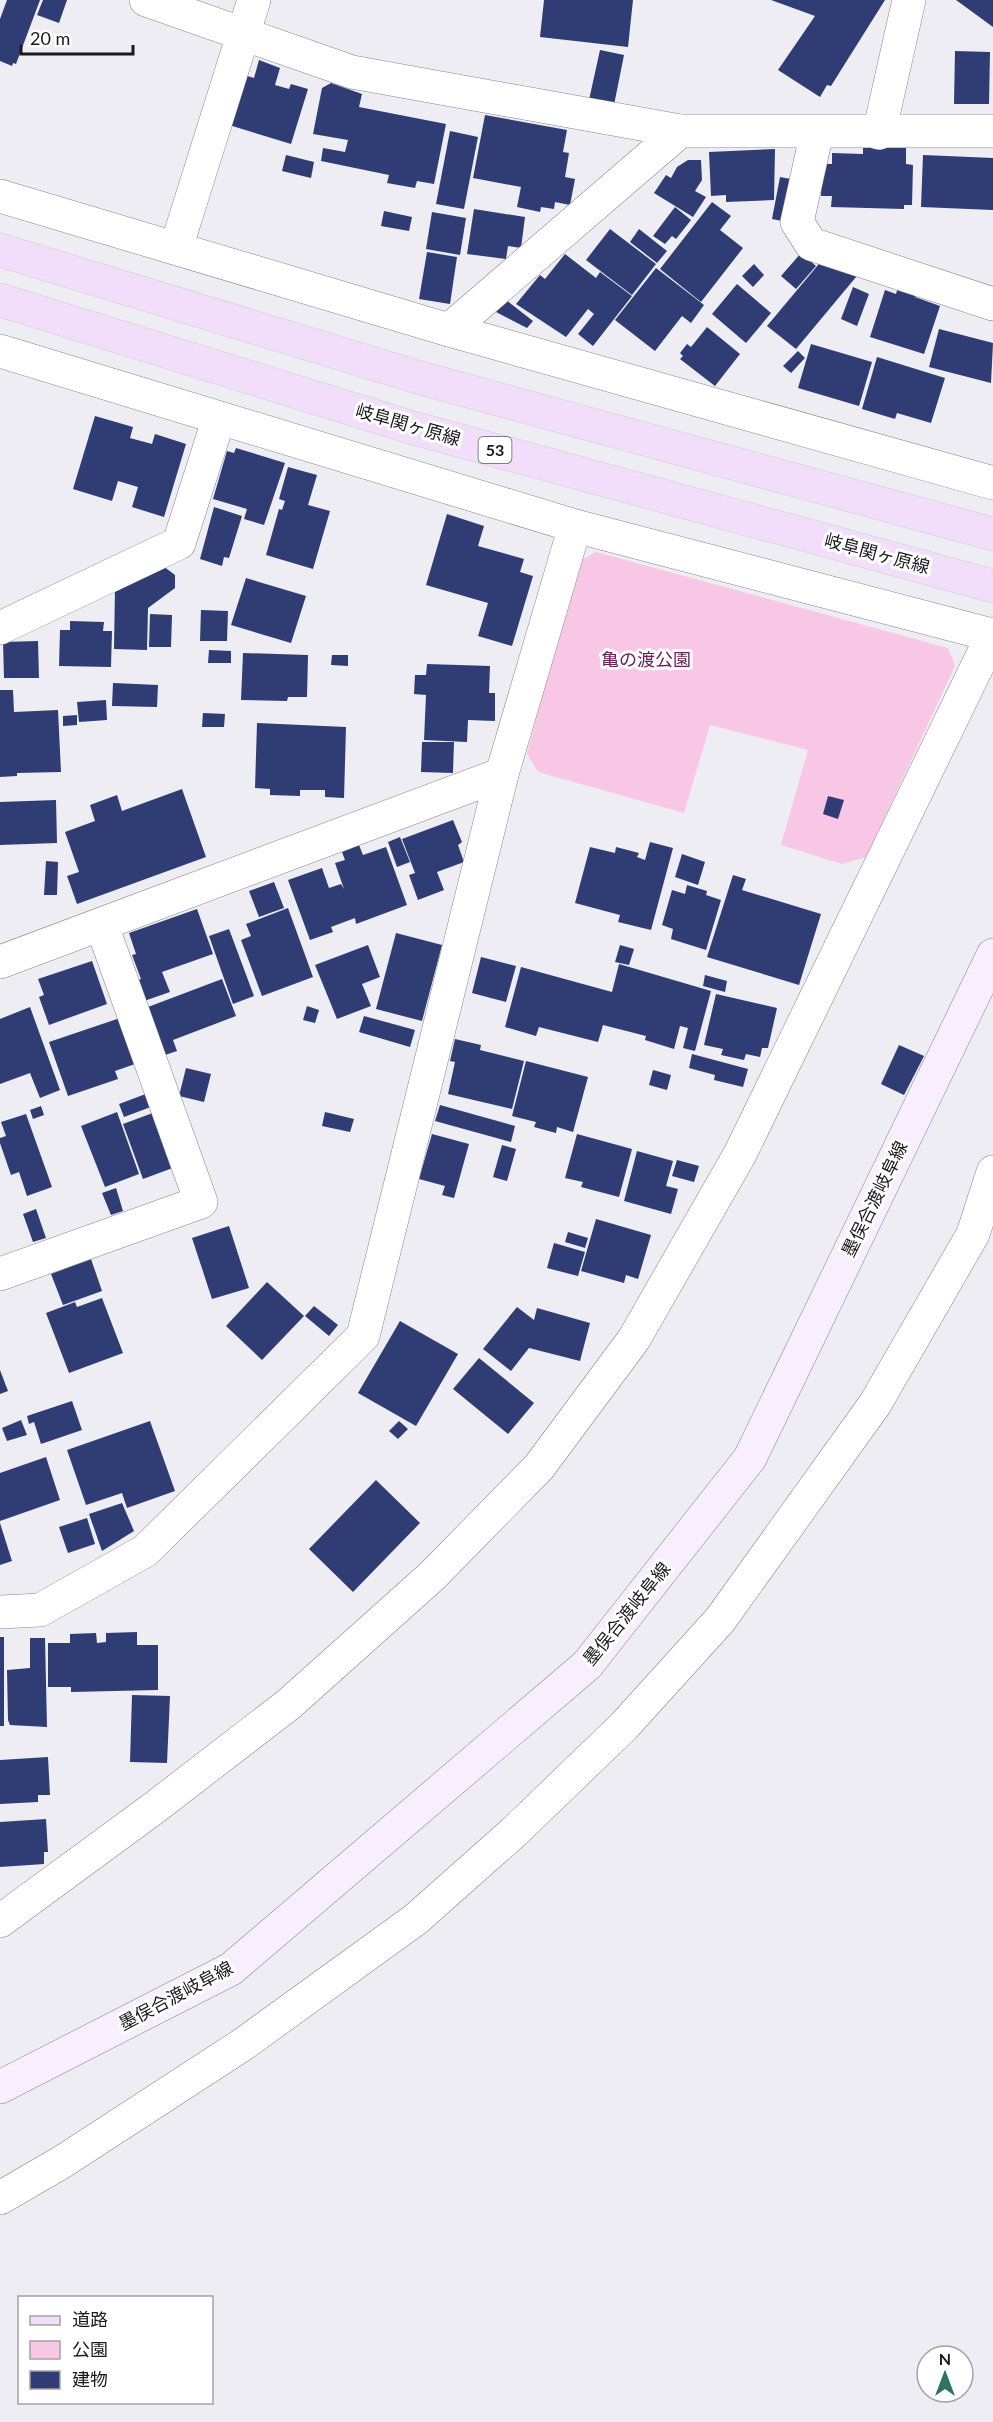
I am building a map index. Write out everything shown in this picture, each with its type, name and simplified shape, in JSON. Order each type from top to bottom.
[{"type":"main road","points":[[0,250],[424,379],[993,534]]},
{"type":"main road","name":"岐阜関ヶ原線","points":[[0,300],[410,427],[993,586]]},
{"type":"main road","name":"墨俣合渡岐阜線","points":[[0,2088],[231,1969],[587,1665],[750,1458],[993,956]]},
{"type":"street","points":[[146,0],[243,36],[352,72],[680,131],[879,133],[993,131]]},
{"type":"street","points":[[176,248],[254,0]]},
{"type":"street","points":[[879,133],[909,0]]},
{"type":"street","points":[[449,330],[680,131]]},
{"type":"street","points":[[817,132],[797,222],[811,244],[993,304]]},
{"type":"street","points":[[0,196],[449,330],[993,483]]},
{"type":"street","points":[[0,351],[574,526],[993,634],[740,1154],[634,1340],[546,1458],[432,1576],[289,1704],[6,1912]]},
{"type":"street","points":[[0,628],[179,543],[219,418]]},
{"type":"street","points":[[0,1612],[39,1610],[146,1551],[363,1336],[502,774],[574,526]]},
{"type":"street","points":[[0,962],[102,926],[502,774]]},
{"type":"street","points":[[0,1274],[201,1202],[102,926]]},
{"type":"street","points":[[0,2198],[62,2162],[242,2045],[416,1919],[514,1832],[624,1726],[720,1620],[875,1404],[973,1234],[993,1172]]},
{"type":"green space","name":"亀の渡公園","points":[[596,552],[948,648],[955,666],[866,857],[842,864],[781,845],[808,750],[710,725],[684,813],[538,772],[527,754],[578,562]]},
{"type":"building","points":[[7,0],[40,0],[16,64],[13,63],[12,66],[0,61],[0,19]]},
{"type":"building","points":[[43,0],[67,0],[59,23],[37,15]]},
{"type":"building","points":[[544,0],[633,0],[628,47],[540,37]]},
{"type":"building","points":[[771,0],[885,0],[831,86],[827,85],[820,97],[778,70],[815,16]]},
{"type":"building","points":[[956,0],[993,0],[993,27]]},
{"type":"building","points":[[600,50],[624,55],[614,105],[589,100]]},
{"type":"building","points":[[955,51],[990,52],[989,104],[954,104]]},
{"type":"building","points":[[259,60],[280,68],[275,85],[289,89],[291,84],[308,89],[291,144],[229,125],[244,75],[254,78]]},
{"type":"building","points":[[331,83],[362,94],[359,107],[446,124],[434,184],[417,181],[415,188],[387,183],[389,175],[321,161],[323,148],[345,152],[348,140],[313,134],[322,88]]},
{"type":"building","points":[[485,115],[567,130],[563,152],[569,153],[565,177],[575,179],[570,205],[555,202],[554,209],[541,207],[540,212],[517,207],[521,187],[473,178]]},
{"type":"building","points":[[450,131],[478,137],[464,209],[436,204]]},
{"type":"building","points":[[863,144],[906,145],[906,164],[913,165],[912,205],[904,205],[904,209],[831,207],[832,196],[821,196],[822,164],[832,164],[832,153],[863,154]]},
{"type":"building","points":[[775,149],[774,200],[726,202],[726,195],[711,196],[709,152]]},
{"type":"building","points":[[286,155],[314,162],[311,178],[282,171]]},
{"type":"building","points":[[923,155],[993,158],[993,210],[921,207]]},
{"type":"building","points":[[688,160],[701,160],[702,180],[695,191],[706,197],[693,217],[654,193],[666,175],[671,178],[677,167]]},
{"type":"building","points":[[780,177],[791,179],[782,221],[772,219]]},
{"type":"building","points":[[712,202],[731,216],[720,230],[743,248],[701,302],[660,269]]},
{"type":"building","points":[[675,207],[691,220],[676,239],[672,236],[665,244],[653,236]]},
{"type":"building","points":[[474,209],[525,217],[521,248],[508,246],[506,259],[467,254]]},
{"type":"building","points":[[384,211],[412,217],[409,231],[381,226]]},
{"type":"building","points":[[432,212],[466,218],[460,255],[426,249]]},
{"type":"building","points":[[610,229],[656,264],[632,295],[586,260]]},
{"type":"building","points":[[639,229],[667,251],[657,263],[630,242]]},
{"type":"building","points":[[427,252],[457,257],[450,304],[419,299]]},
{"type":"building","points":[[801,253],[816,266],[796,289],[781,276]]},
{"type":"building","points":[[565,254],[596,278],[600,272],[632,296],[593,346],[578,334],[594,314],[588,309],[566,337],[516,304],[540,275],[545,279]]},
{"type":"building","points":[[823,259],[861,271],[796,349],[767,326]]},
{"type":"building","points":[[754,264],[764,275],[753,287],[742,276]]},
{"type":"building","points":[[656,268],[704,305],[691,323],[682,316],[655,351],[615,320]]},
{"type":"building","points":[[737,284],[771,313],[746,343],[712,314]]},
{"type":"building","points":[[899,284],[918,290],[915,297],[940,306],[924,354],[870,337],[885,290],[896,294]]},
{"type":"building","points":[[853,287],[869,294],[857,326],[841,319]]},
{"type":"building","points":[[506,300],[533,321],[527,328],[496,312]]},
{"type":"building","points":[[707,327],[740,354],[715,386],[680,359],[683,356],[680,353],[687,344],[691,347]]},
{"type":"building","points":[[939,329],[993,343],[991,383],[929,367]]},
{"type":"building","points":[[811,344],[872,362],[859,406],[798,388]]},
{"type":"building","points":[[798,351],[805,358],[791,373],[783,366]]},
{"type":"building","points":[[877,357],[945,378],[931,423],[897,413],[895,419],[862,409]]},
{"type":"building","points":[[95,416],[133,427],[130,438],[152,444],[155,434],[186,444],[164,517],[132,507],[138,487],[118,481],[112,501],[73,489]]},
{"type":"building","points":[[236,448],[285,463],[264,525],[244,519],[247,509],[213,499],[227,451],[234,453]]},
{"type":"building","points":[[288,467],[317,475],[308,505],[330,511],[313,569],[266,555],[279,509],[282,510],[285,501],[279,499]]},
{"type":"building","points":[[214,507],[242,516],[229,558],[224,557],[222,566],[200,559]]},
{"type":"building","points":[[447,514],[484,526],[478,546],[524,559],[520,572],[533,576],[512,646],[478,636],[488,603],[426,585]]},
{"type":"building","points":[[163,566],[175,575],[175,588],[148,608],[147,650],[114,649],[115,588]]},
{"type":"building","points":[[246,578],[306,596],[291,643],[231,625]]},
{"type":"building","points":[[201,610],[228,611],[227,641],[200,641]]},
{"type":"building","points":[[150,614],[172,615],[171,647],[149,647]]},
{"type":"building","points":[[70,621],[104,622],[103,631],[112,631],[111,667],[59,666],[60,630],[70,630]]},
{"type":"building","points":[[38,641],[39,678],[4,678],[3,642]]},
{"type":"building","points":[[209,650],[231,651],[231,663],[208,663]]},
{"type":"building","points":[[243,653],[308,655],[307,697],[288,697],[287,701],[241,700]]},
{"type":"building","points":[[332,655],[348,655],[348,666],[331,665]]},
{"type":"building","points":[[427,664],[490,666],[489,693],[495,693],[495,721],[468,720],[467,742],[424,740],[426,695],[414,694],[415,675],[426,675]]},
{"type":"building","points":[[113,683],[158,685],[157,707],[112,706]]},
{"type":"building","points":[[0,690],[13,690],[14,712],[58,710],[61,772],[17,773],[17,776],[0,777]]},
{"type":"building","points":[[106,700],[107,720],[79,722],[77,702]]},
{"type":"building","points":[[203,713],[225,714],[224,727],[202,727]]},
{"type":"building","points":[[77,715],[77,725],[63,726],[63,716]]},
{"type":"building","points":[[257,723],[346,727],[344,798],[325,797],[325,790],[300,790],[300,796],[270,795],[270,789],[255,788]]},
{"type":"building","points":[[422,742],[454,742],[453,773],[421,772]]},
{"type":"building","points":[[182,789],[206,857],[77,904],[67,876],[79,872],[65,832],[95,821],[90,805],[117,795],[122,811]]},
{"type":"building","points":[[828,796],[844,800],[838,819],[823,814]]},
{"type":"building","points":[[56,800],[57,843],[0,845],[0,802]]},
{"type":"building","points":[[453,820],[462,842],[458,845],[464,862],[437,872],[444,890],[418,900],[409,875],[415,873],[402,839]]},
{"type":"building","points":[[400,837],[410,862],[397,867],[388,842]]},
{"type":"building","points":[[650,842],[673,848],[651,930],[618,922],[620,915],[575,903],[590,847],[615,853],[616,847],[639,853],[637,857],[645,860]]},
{"type":"building","points":[[359,845],[363,855],[386,847],[407,905],[356,924],[355,918],[331,927],[333,932],[310,940],[288,880],[322,868],[329,888],[341,884],[344,889],[335,863],[345,860],[342,852]]},
{"type":"building","points":[[682,854],[705,862],[698,885],[675,877]]},
{"type":"building","points":[[46,861],[58,862],[57,895],[44,895]]},
{"type":"building","points":[[733,875],[746,879],[742,890],[821,914],[799,985],[707,957]]},
{"type":"building","points":[[274,882],[284,908],[259,917],[249,891]]},
{"type":"building","points":[[687,885],[707,891],[706,895],[721,900],[706,950],[671,939],[673,929],[662,925],[672,890],[685,894]]},
{"type":"building","points":[[288,908],[313,977],[262,996],[241,940],[251,936],[246,924]]},
{"type":"building","points":[[197,909],[213,954],[162,972],[170,992],[144,1001],[136,981],[141,979],[132,955],[136,954],[129,933]]},
{"type":"building","points":[[229,929],[254,996],[233,1004],[209,936]]},
{"type":"building","points":[[396,933],[442,945],[422,1021],[376,1009]]},
{"type":"building","points":[[368,945],[380,977],[362,984],[371,1006],[337,1019],[315,965]]},
{"type":"building","points":[[620,945],[634,949],[629,965],[615,962]]},
{"type":"building","points":[[481,957],[516,966],[506,1002],[472,993]]},
{"type":"building","points":[[92,961],[107,1004],[49,1025],[39,997],[44,995],[38,979]]},
{"type":"building","points":[[619,964],[711,991],[695,1051],[683,1048],[688,1028],[680,1026],[674,1049],[645,1040],[646,1036],[603,1025],[598,1042],[539,1027],[536,1036],[505,1027],[521,967],[612,992]]},
{"type":"building","points":[[705,975],[727,981],[725,992],[703,986]]},
{"type":"building","points":[[222,979],[236,1016],[173,1040],[177,1051],[165,1055],[148,1007]]},
{"type":"building","points":[[716,994],[777,1008],[768,1048],[762,1048],[760,1057],[746,1054],[744,1060],[721,1055],[723,1049],[704,1045]]},
{"type":"building","points":[[307,1006],[319,1010],[315,1023],[303,1020]]},
{"type":"building","points":[[30,1007],[60,1090],[40,1098],[30,1073],[0,1084],[0,1019]]},
{"type":"building","points":[[364,1016],[415,1030],[410,1047],[359,1032]]},
{"type":"building","points":[[123,1017],[138,1063],[115,1071],[118,1079],[68,1096],[49,1042]]},
{"type":"building","points":[[455,1039],[481,1045],[480,1050],[524,1061],[512,1109],[448,1094],[455,1062],[450,1061]]},
{"type":"building","points":[[899,1045],[924,1056],[904,1095],[881,1084]]},
{"type":"building","points":[[692,1054],[748,1069],[743,1087],[714,1080],[715,1075],[689,1068]]},
{"type":"building","points":[[526,1061],[588,1077],[573,1132],[557,1127],[556,1133],[534,1127],[536,1122],[512,1116]]},
{"type":"building","points":[[186,1068],[211,1074],[204,1102],[179,1096]]},
{"type":"building","points":[[653,1070],[671,1075],[667,1090],[649,1085]]},
{"type":"building","points":[[151,1092],[156,1105],[124,1117],[119,1104]]},
{"type":"building","points":[[440,1105],[515,1126],[511,1142],[435,1121]]},
{"type":"building","points":[[41,1106],[44,1115],[33,1119],[30,1110]]},
{"type":"building","points":[[158,1111],[178,1166],[143,1179],[123,1124]]},
{"type":"building","points":[[117,1112],[139,1174],[105,1187],[81,1126]]},
{"type":"building","points":[[325,1112],[354,1119],[350,1132],[322,1126]]},
{"type":"building","points":[[26,1114],[52,1187],[27,1196],[19,1172],[11,1175],[0,1143],[0,1138],[6,1136],[1,1122]]},
{"type":"building","points":[[432,1134],[469,1144],[454,1198],[442,1195],[445,1186],[419,1179]]},
{"type":"building","points":[[577,1134],[632,1149],[619,1197],[581,1187],[583,1182],[565,1178]]},
{"type":"building","points":[[502,1145],[516,1149],[507,1181],[493,1177]]},
{"type":"building","points":[[637,1151],[673,1161],[666,1186],[678,1189],[671,1214],[624,1201]]},
{"type":"building","points":[[677,1160],[699,1166],[694,1182],[672,1176]]},
{"type":"building","points":[[116,1188],[123,1211],[111,1215],[102,1193]]},
{"type":"building","points":[[36,1209],[46,1238],[33,1242],[23,1214]]},
{"type":"building","points":[[596,1219],[651,1235],[638,1279],[626,1275],[624,1283],[581,1271]]},
{"type":"building","points":[[229,1226],[249,1288],[212,1299],[192,1238]]},
{"type":"building","points":[[568,1232],[588,1238],[585,1248],[565,1242]]},
{"type":"building","points":[[554,1243],[585,1252],[578,1276],[547,1268]]},
{"type":"building","points":[[91,1259],[102,1291],[63,1305],[51,1274]]},
{"type":"building","points":[[267,1282],[304,1316],[262,1360],[226,1326]]},
{"type":"building","points":[[102,1298],[123,1353],[69,1373],[46,1313],[75,1302],[77,1307]]},
{"type":"building","points":[[314,1306],[338,1325],[329,1336],[305,1316]]},
{"type":"building","points":[[517,1307],[534,1320],[537,1308],[590,1323],[580,1361],[529,1348],[511,1371],[483,1349]]},
{"type":"building","points":[[400,1321],[458,1354],[416,1426],[358,1393]]},
{"type":"building","points":[[479,1358],[534,1403],[508,1434],[453,1389]]},
{"type":"building","points":[[0,1370],[8,1391],[0,1394]]},
{"type":"building","points":[[72,1401],[82,1430],[41,1444],[34,1422],[29,1424],[27,1416]]},
{"type":"building","points":[[21,1420],[27,1435],[7,1441],[2,1428]]},
{"type":"building","points":[[150,1421],[175,1491],[127,1508],[122,1493],[86,1505],[67,1450]]},
{"type":"building","points":[[399,1421],[408,1429],[398,1439],[389,1431]]},
{"type":"building","points":[[46,1457],[60,1500],[0,1521],[0,1473]]},
{"type":"building","points":[[376,1480],[420,1523],[353,1592],[309,1549]]},
{"type":"building","points":[[122,1503],[134,1531],[102,1551],[89,1514]]},
{"type":"building","points":[[87,1518],[95,1544],[68,1553],[59,1527]]},
{"type":"building","points":[[0,1523],[12,1561],[0,1565]]},
{"type":"building","points":[[137,1632],[137,1645],[158,1645],[158,1690],[71,1692],[71,1687],[48,1687],[48,1643],[70,1643],[70,1634],[96,1633],[97,1643],[106,1642],[106,1633]]},
{"type":"building","points":[[0,1637],[4,1637],[4,1726],[0,1726]]},
{"type":"building","points":[[30,1638],[45,1638],[47,1727],[10,1725],[8,1720],[7,1670],[30,1668]]},
{"type":"building","points":[[132,1695],[170,1696],[167,1763],[130,1762]]},
{"type":"building","points":[[48,1757],[50,1795],[38,1795],[38,1802],[0,1804],[0,1760]]},
{"type":"building","points":[[46,1819],[48,1852],[44,1852],[44,1864],[0,1867],[0,1822]]}]
